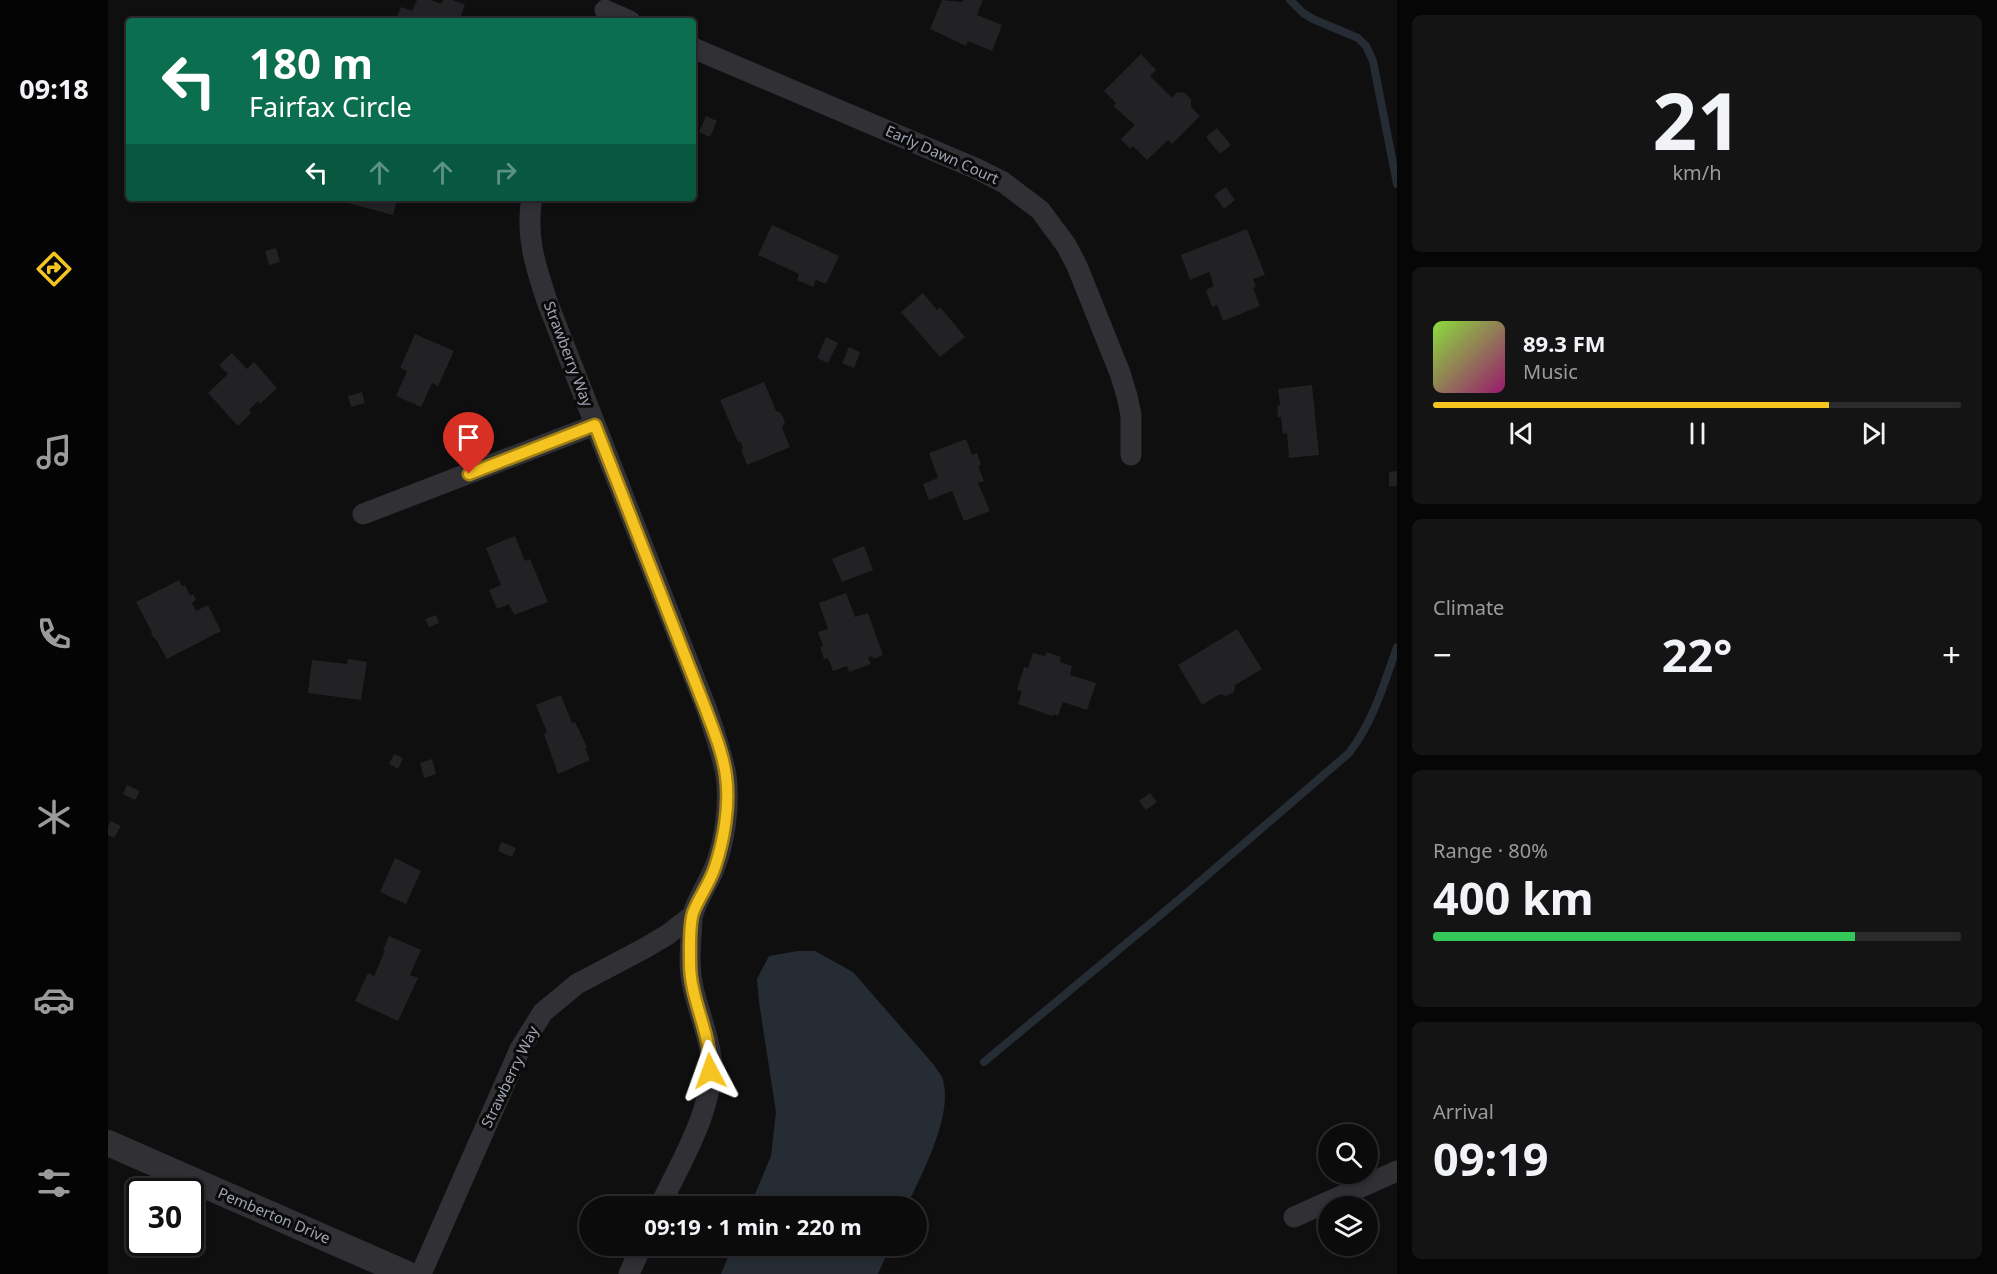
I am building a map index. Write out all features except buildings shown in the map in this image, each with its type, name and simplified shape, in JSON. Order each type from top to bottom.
[{"type":"street","points":[[605,10],[623,18]]},
{"type":"street","name":"Early Dawn Court","points":[[696,49],[977,169],[1003,182],[1040,210],[1066,245],[1077,266],[1120,373],[1131,415],[1131,455]]},
{"type":"street","name":"Strawberry Way","points":[[531,201],[529,240],[536,268],[706,710],[720,750],[726,777],[726,805],[722,838],[715,867],[693,915],[690,966],[693,988],[708,1037],[711,1059],[710,1084],[698,1124],[665,1196]]},
{"type":"street","points":[[363,514],[595,425]]},
{"type":"street","name":"Strawberry Way","points":[[421,1274],[520,1049],[543,1012],[576,984],[645,948],[693,915]]},
{"type":"street","name":"Pemberton Drive","points":[[108,1143],[407,1274]]},
{"type":"street","points":[[1294,1217],[1397,1171]]},
{"type":"street","points":[[629,1274],[637,1256]]},
{"type":"shaded area","points":[[798,951],[815,951],[853,972],[942,1077],[945,1092],[941,1125],[912,1196],[754,1196],[771,1156],[776,1112],[757,979],[769,956]]},
{"type":"shaded area","points":[[728,1256],[886,1256],[878,1274],[721,1274]]},
{"type":"waterway","points":[[1290,0],[1303,13],[1358,38],[1366,46],[1373,61],[1397,184]]},
{"type":"waterway","points":[[984,1062],[1182,897],[1349,753],[1371,716],[1397,647]]},
{"type":"route","points":[[469,474],[595,425],[706,710],[720,750],[726,777],[726,805],[722,838],[715,867],[693,915],[690,966],[693,988],[708,1037],[710,1071]]}]
